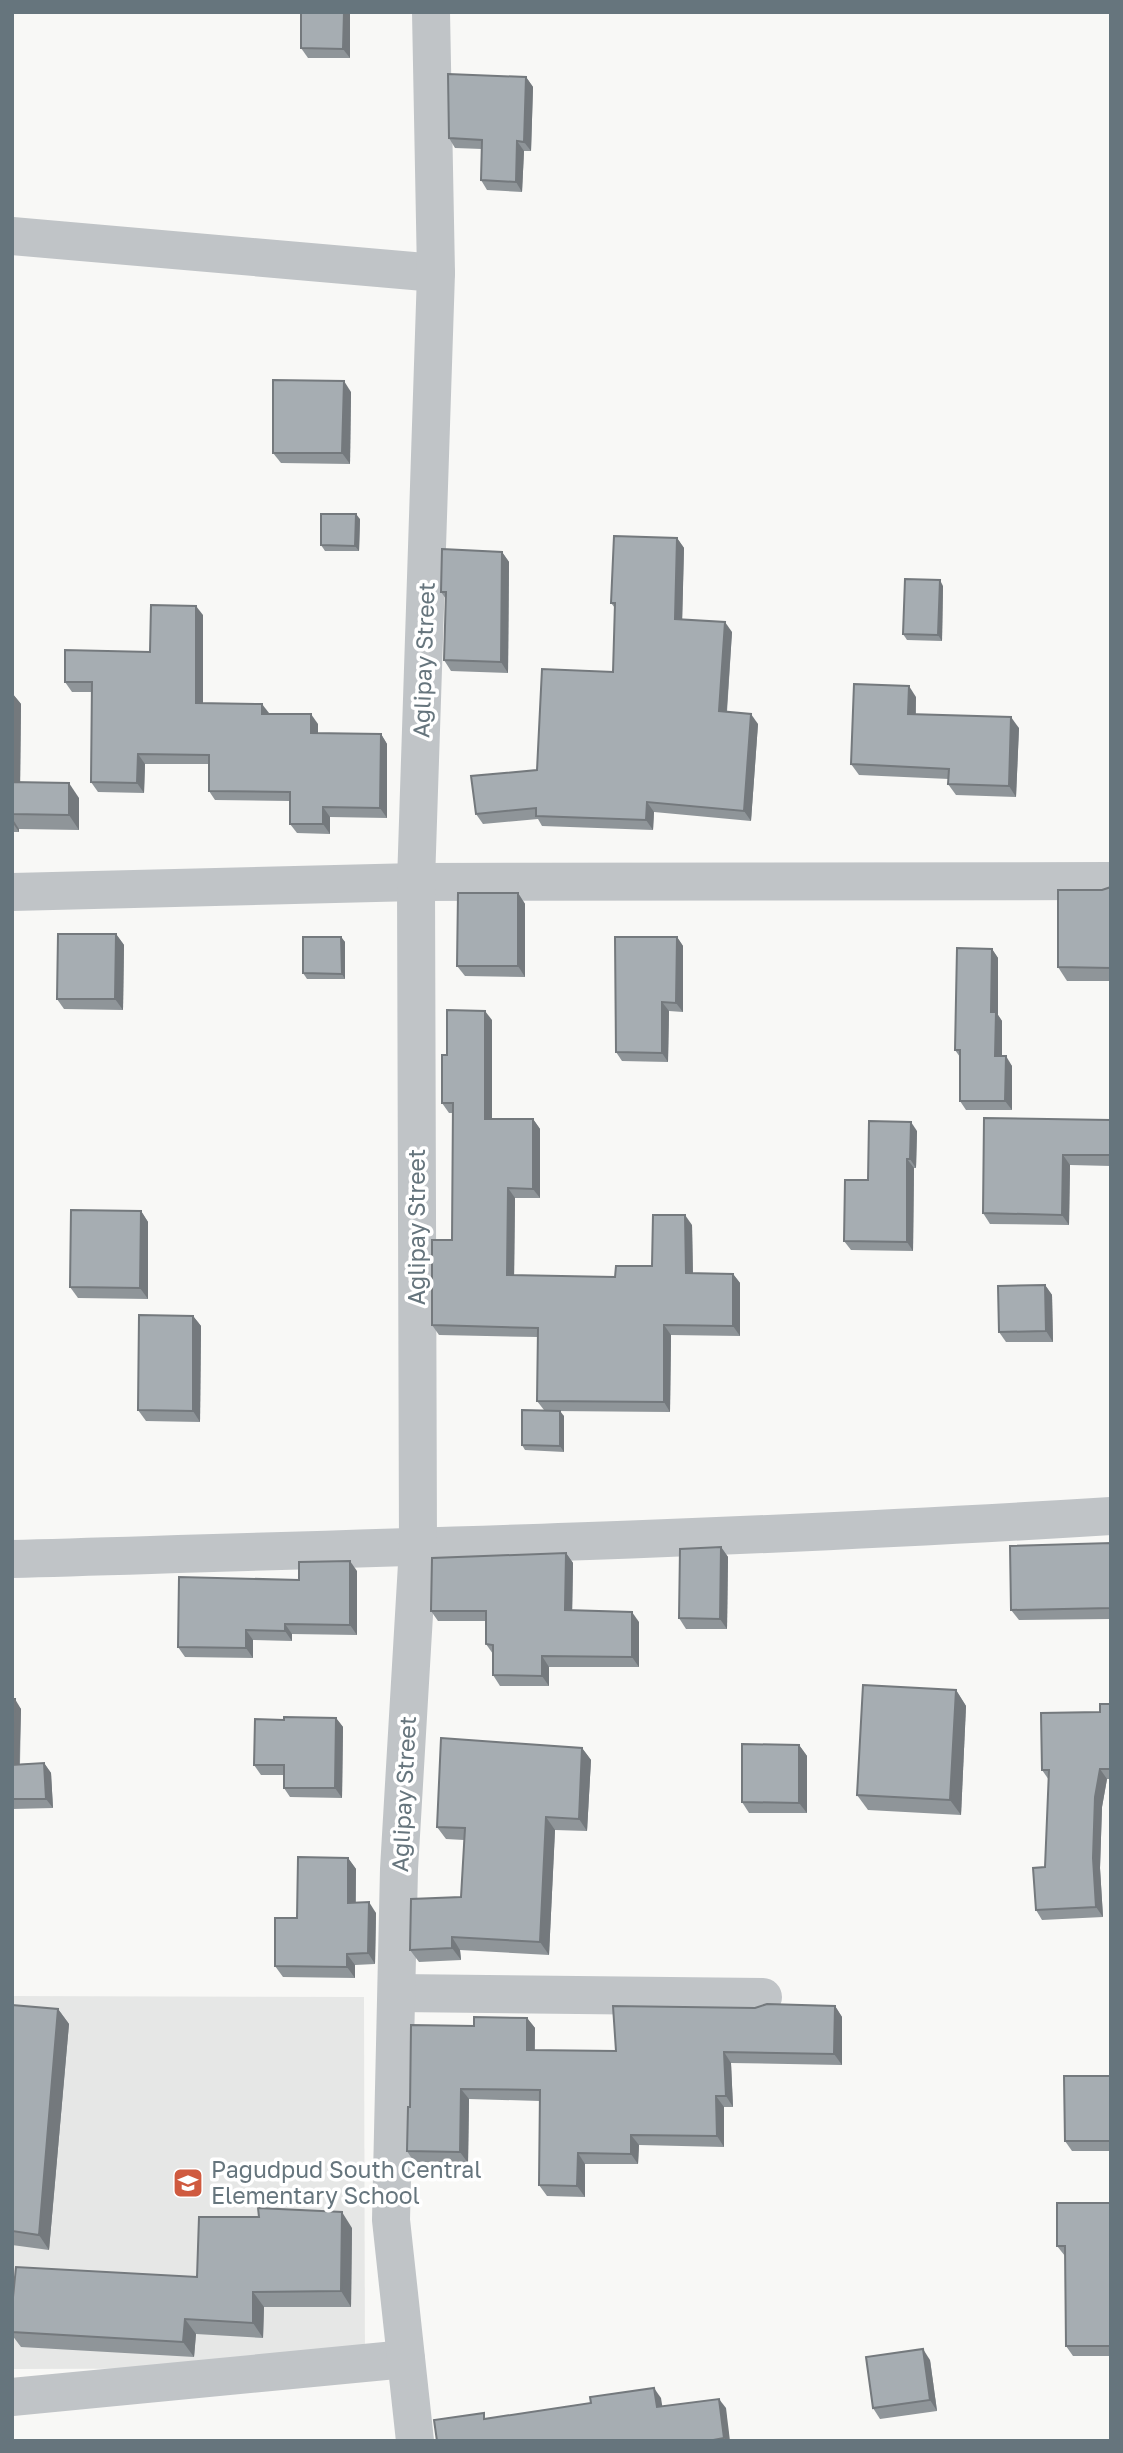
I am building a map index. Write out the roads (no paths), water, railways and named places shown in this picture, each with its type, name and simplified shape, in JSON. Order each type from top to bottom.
[{"type":"street","name":"Aglipay Street","points":[[415,2441],[391,2220],[400,1870],[418,1547],[416,883],[436,273],[431,12]]},
{"type":"street","points":[[12,236],[436,273]]},
{"type":"street","points":[[12,892],[416,883],[1111,881]]},
{"type":"street","points":[[12,1559],[418,1547],[1111,1516]]},
{"type":"street","points":[[398,1993],[763,1997]]},
{"type":"street","points":[[12,2397],[406,2359]]},
{"type":"place","name":"Pagudpud South Central Elementary School","points":[[188,2183]]}]
